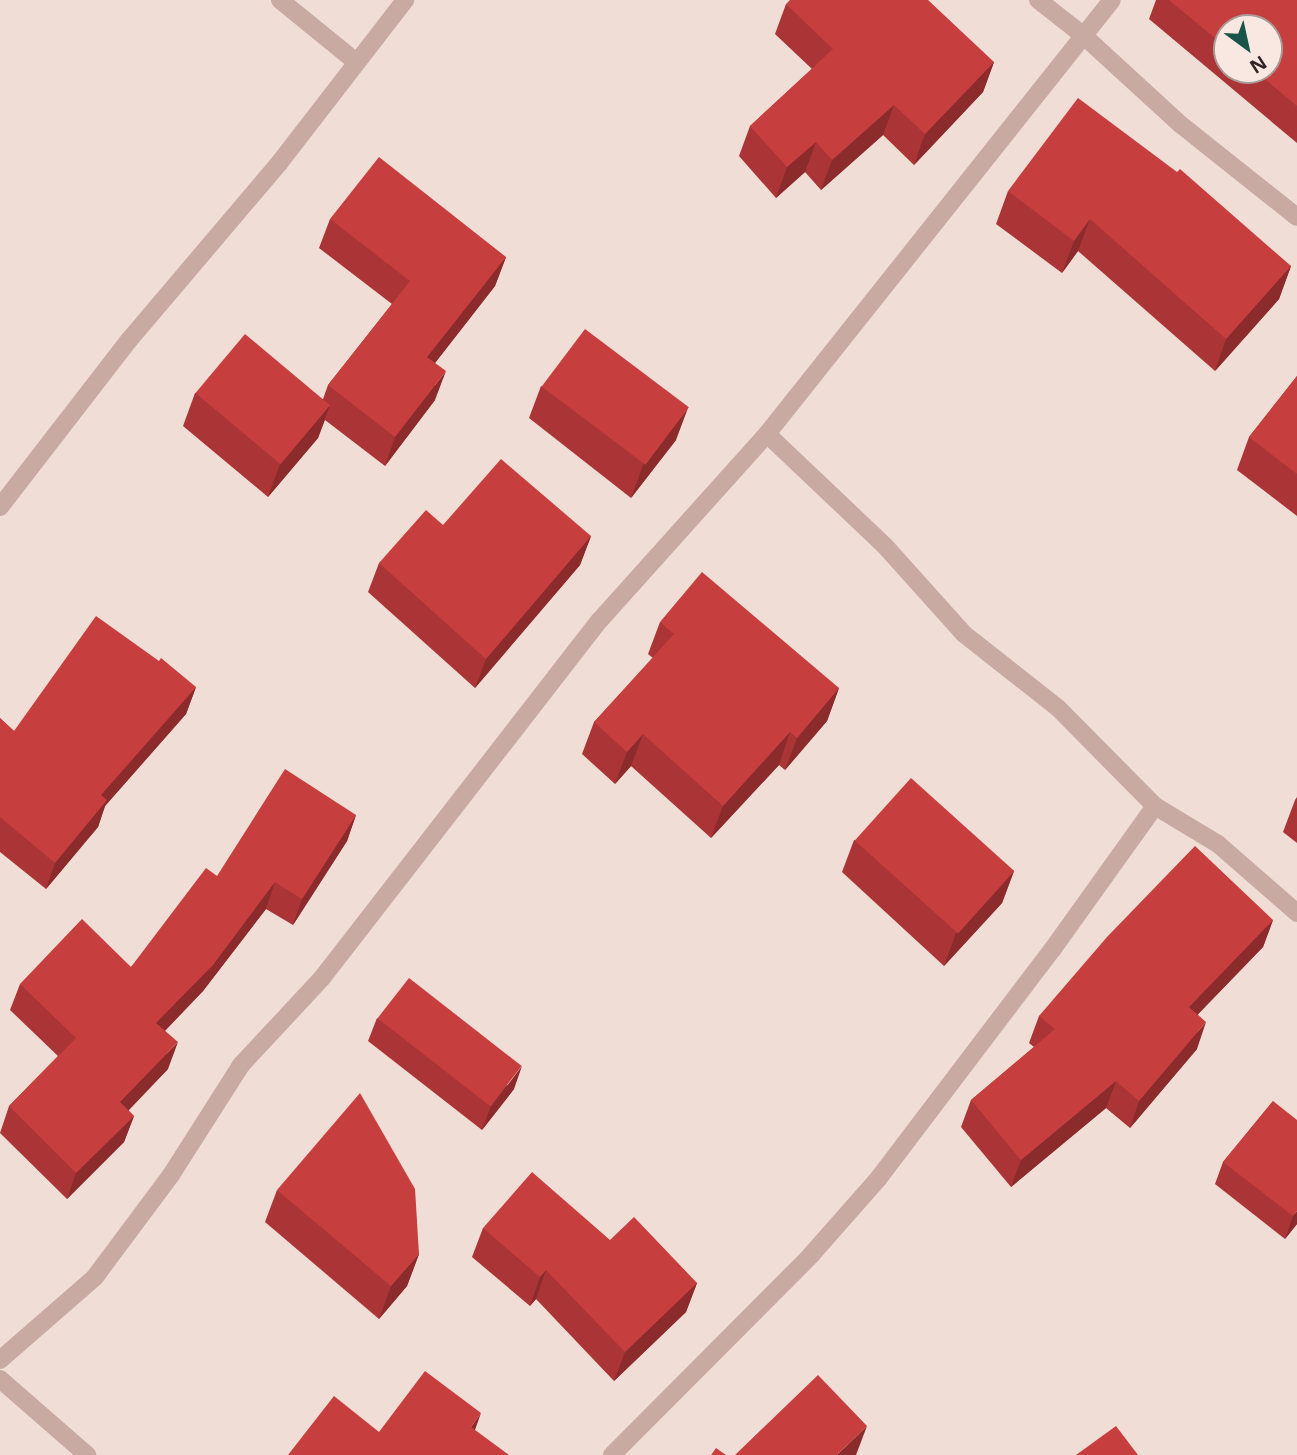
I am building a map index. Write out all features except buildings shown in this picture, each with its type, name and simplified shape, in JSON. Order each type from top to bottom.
[{"type":"street","points":[[280,0],[355,61]]},
{"type":"street","points":[[0,507],[130,339],[280,162],[355,61],[405,0]]},
{"type":"street","points":[[1038,0],[1084,36],[1180,124],[1297,217]]},
{"type":"street","points":[[0,1360],[95,1277],[171,1175],[241,1065],[323,978],[600,620],[767,434],[1112,0]]},
{"type":"street","points":[[767,434],[885,546],[964,634],[1058,708],[1155,806],[1218,844],[1297,913]]},
{"type":"street","points":[[612,1455],[811,1255],[878,1179],[1052,950],[1155,806]]},
{"type":"street","points":[[0,1379],[87,1455]]}]
